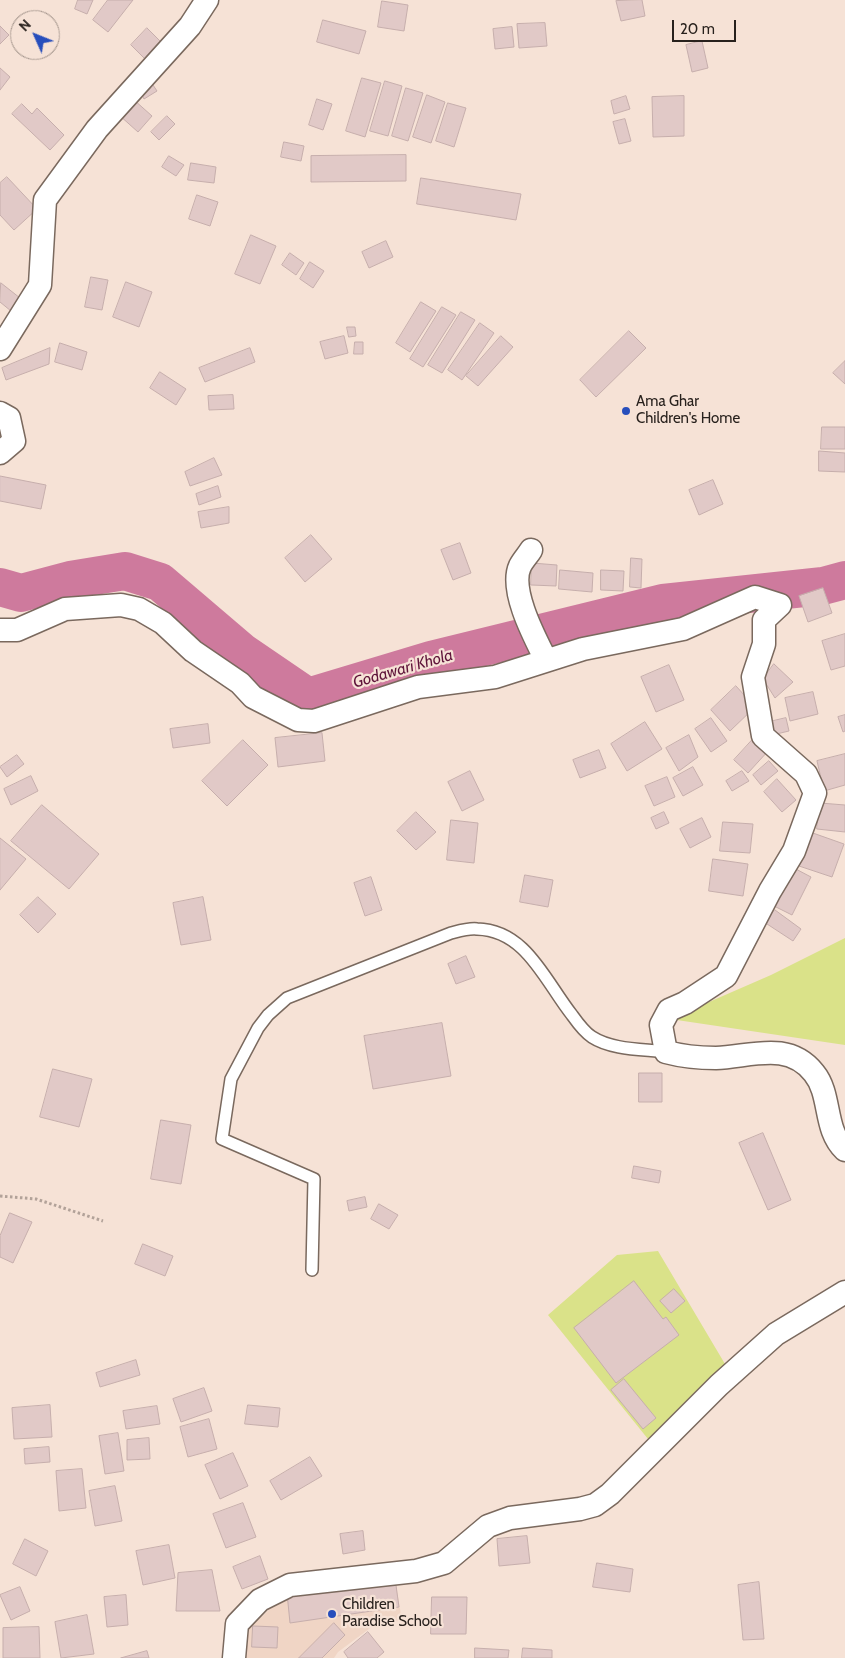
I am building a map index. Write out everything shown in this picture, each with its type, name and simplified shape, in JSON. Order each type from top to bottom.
[{"type":"street","points":[[0,349],[40,285],[44,200],[97,129],[190,26],[207,0]]},
{"type":"street","points":[[0,414],[9,418],[14,441],[0,453]]},
{"type":"street","points":[[531,550],[519,567],[523,615],[546,660]]},
{"type":"street","points":[[0,630],[17,630],[65,609],[121,606],[139,610],[163,623],[192,651],[240,683],[253,697],[298,720],[314,721],[418,687],[496,676],[583,649],[683,629],[755,597],[780,605],[764,620],[764,644],[753,677],[763,736],[806,774],[815,793],[794,851],[770,891],[726,976],[685,1003],[669,1010],[661,1025],[666,1052],[716,1058],[761,1052],[782,1053],[801,1061],[814,1072],[821,1084],[832,1130],[845,1150]]},
{"type":"street","points":[[234,1658],[238,1624],[260,1600],[290,1586],[416,1571],[444,1563],[488,1526],[510,1518],[580,1509],[594,1505],[610,1494],[719,1385],[776,1334],[845,1292]]},
{"type":"lane","points":[[312,1270],[314,1179],[222,1139],[231,1079],[258,1028],[268,1015],[286,998],[451,933],[476,928],[497,931],[512,938],[524,949],[557,996],[590,1036],[605,1044],[666,1052]]},
{"type":"path","points":[[0,1196],[36,1199],[103,1221]]},
{"type":"shaded area","name":"Children Paradise School","points":[[395,1578],[402,1621],[377,1623],[338,1652],[334,1658],[240,1658],[241,1636],[287,1593]]},
{"type":"green space","points":[[845,938],[845,1045],[670,1019],[771,975]]},
{"type":"green space","points":[[658,1251],[725,1364],[648,1439],[548,1315],[617,1255]]},
{"type":"building","points":[[78,0],[93,0],[87,14],[75,9]]},
{"type":"building","points":[[108,0],[133,0],[108,32],[93,20]]},
{"type":"building","points":[[642,0],[645,16],[621,21],[616,1]]},
{"type":"building","points":[[382,1],[408,5],[404,31],[378,27]]},
{"type":"building","points":[[323,20],[366,31],[359,54],[317,42]]},
{"type":"building","points":[[545,23],[547,46],[519,48],[517,24]]},
{"type":"building","points":[[0,26],[9,35],[0,44]]},
{"type":"building","points":[[512,27],[514,47],[495,49],[493,29]]},
{"type":"building","points":[[147,28],[161,42],[145,59],[131,45]]},
{"type":"building","points":[[702,41],[708,68],[692,72],[686,45]]},
{"type":"building","points":[[0,68],[10,77],[0,90]]},
{"type":"building","points":[[362,78],[381,83],[365,137],[346,131]]},
{"type":"building","points":[[385,81],[402,86],[388,136],[370,131]]},
{"type":"building","points":[[151,82],[157,91],[144,99],[139,89]]},
{"type":"building","points":[[406,88],[423,93],[408,141],[392,136]]},
{"type":"building","points":[[427,95],[445,102],[431,143],[413,137]]},
{"type":"building","points":[[626,96],[630,109],[614,114],[611,101]]},
{"type":"building","points":[[684,96],[684,136],[653,137],[652,97]]},
{"type":"building","points":[[133,99],[152,116],[138,132],[119,115]]},
{"type":"building","points":[[317,99],[332,104],[323,130],[309,125]]},
{"type":"building","points":[[448,103],[466,108],[454,147],[436,141]]},
{"type":"building","points":[[22,104],[32,114],[37,108],[64,135],[50,150],[12,114]]},
{"type":"building","points":[[167,116],[175,124],[159,140],[151,132]]},
{"type":"building","points":[[625,119],[631,141],[619,144],[613,122]]},
{"type":"building","points":[[284,142],[304,146],[301,161],[281,157]]},
{"type":"building","points":[[406,155],[406,181],[311,182],[311,156]]},
{"type":"building","points":[[169,156],[184,165],[176,176],[162,167]]},
{"type":"building","points":[[191,163],[216,167],[214,183],[188,180]]},
{"type":"building","points":[[7,177],[37,209],[14,230],[0,215],[0,183]]},
{"type":"building","points":[[421,178],[521,194],[516,220],[417,204]]},
{"type":"building","points":[[197,195],[218,202],[210,226],[189,219]]},
{"type":"building","points":[[251,235],[276,246],[260,284],[235,274]]},
{"type":"building","points":[[386,241],[393,257],[369,268],[362,252]]},
{"type":"building","points":[[290,253],[304,263],[296,275],[282,265]]},
{"type":"building","points":[[310,262],[324,271],[313,288],[300,279]]},
{"type":"building","points":[[91,277],[108,280],[102,310],[85,307]]},
{"type":"building","points":[[126,282],[152,292],[139,327],[113,317]]},
{"type":"building","points":[[1,283],[20,298],[11,311],[0,302]]},
{"type":"building","points":[[421,302],[436,311],[410,352],[396,343]]},
{"type":"building","points":[[442,307],[456,315],[423,367],[410,359]]},
{"type":"building","points":[[461,312],[475,320],[442,373],[428,365]]},
{"type":"building","points":[[480,323],[494,333],[462,380],[448,370]]},
{"type":"building","points":[[347,327],[355,327],[356,336],[349,337]]},
{"type":"building","points":[[629,331],[646,348],[596,397],[580,380]]},
{"type":"building","points":[[344,336],[348,353],[325,359],[320,342]]},
{"type":"building","points":[[501,336],[513,347],[478,386],[466,376]]},
{"type":"building","points":[[355,342],[363,342],[363,354],[354,354]]},
{"type":"building","points":[[60,343],[87,352],[82,370],[55,362]]},
{"type":"building","points":[[50,348],[49,364],[6,380],[2,368]]},
{"type":"building","points":[[250,348],[255,362],[205,382],[199,368]]},
{"type":"building","points":[[845,361],[845,384],[833,373]]},
{"type":"building","points":[[160,372],[186,389],[176,405],[150,388]]},
{"type":"building","points":[[233,395],[234,409],[209,410],[208,396]]},
{"type":"building","points":[[822,427],[845,427],[845,449],[821,449]]},
{"type":"building","points":[[819,451],[845,453],[845,472],[819,471]]},
{"type":"building","points":[[214,458],[222,475],[190,486],[185,472]]},
{"type":"building","points":[[0,476],[46,485],[41,509],[0,501]]},
{"type":"building","points":[[713,480],[723,504],[699,515],[689,490]]},
{"type":"building","points":[[218,486],[221,497],[199,505],[196,494]]},
{"type":"building","points":[[229,507],[229,523],[201,528],[198,512]]},
{"type":"building","points":[[311,535],[332,559],[305,582],[285,558]]},
{"type":"building","points":[[460,543],[471,573],[453,580],[441,550]]},
{"type":"building","points":[[631,558],[642,559],[641,588],[630,587]]},
{"type":"building","points":[[532,563],[557,565],[556,586],[531,585]]},
{"type":"building","points":[[560,570],[593,573],[592,592],[559,589]]},
{"type":"building","points":[[601,570],[624,571],[623,591],[601,590]]},
{"type":"building","points":[[823,588],[832,613],[808,622],[799,596]]},
{"type":"building","points":[[845,634],[845,666],[831,670],[822,641]]},
{"type":"building","points":[[774,664],[793,682],[775,698],[763,679]]},
{"type":"building","points":[[669,665],[684,700],[656,712],[641,677]]},
{"type":"building","points":[[736,686],[755,707],[730,731],[711,710]]},
{"type":"building","points":[[813,692],[818,714],[790,721],[785,698]]},
{"type":"building","points":[[845,715],[845,731],[843,732],[838,717]]},
{"type":"building","points":[[711,718],[727,741],[711,752],[695,729]]},
{"type":"building","points":[[786,718],[789,731],[768,736],[765,723]]},
{"type":"building","points":[[645,722],[662,749],[627,771],[611,744]]},
{"type":"building","points":[[208,724],[210,743],[173,748],[170,729]]},
{"type":"building","points":[[322,733],[325,761],[278,767],[275,738]]},
{"type":"building","points":[[689,735],[698,757],[679,771],[666,748]]},
{"type":"building","points":[[755,737],[769,750],[748,773],[734,760]]},
{"type":"building","points":[[243,740],[268,765],[227,806],[202,781]]},
{"type":"building","points":[[599,750],[606,768],[580,778],[573,760]]},
{"type":"building","points":[[845,754],[845,785],[824,791],[817,761]]},
{"type":"building","points":[[17,755],[24,764],[7,777],[0,767]]},
{"type":"building","points":[[769,761],[778,771],[761,785],[753,775]]},
{"type":"building","points":[[693,767],[703,785],[683,796],[673,778]]},
{"type":"building","points":[[470,771],[484,800],[462,811],[448,782]]},
{"type":"building","points":[[742,771],[749,781],[732,791],[726,781]]},
{"type":"building","points":[[31,776],[38,791],[11,805],[4,789]]},
{"type":"building","points":[[667,777],[675,797],[654,806],[645,786]]},
{"type":"building","points":[[777,779],[796,800],[782,812],[764,792]]},
{"type":"building","points":[[820,803],[845,805],[845,832],[817,829]]},
{"type":"building","points":[[42,805],[99,854],[69,889],[11,841]]},
{"type":"building","points":[[416,812],[436,832],[416,850],[397,831]]},
{"type":"building","points":[[664,812],[669,823],[656,829],[651,818]]},
{"type":"building","points":[[702,818],[711,837],[690,848],[680,829]]},
{"type":"building","points":[[451,820],[478,823],[474,863],[447,860]]},
{"type":"building","points":[[723,822],[753,824],[750,853],[720,851]]},
{"type":"building","points":[[810,832],[844,844],[832,877],[799,866]]},
{"type":"building","points":[[0,838],[26,859],[0,890]]},
{"type":"building","points":[[713,859],[748,864],[743,896],[709,891]]},
{"type":"building","points":[[792,867],[811,877],[792,915],[772,905]]},
{"type":"building","points":[[525,875],[553,880],[548,907],[520,902]]},
{"type":"building","points":[[371,877],[382,910],[365,916],[354,883]]},
{"type":"building","points":[[38,897],[56,914],[38,933],[20,915]]},
{"type":"building","points":[[203,897],[211,940],[181,945],[173,903]]},
{"type":"building","points":[[775,910],[801,929],[793,941],[764,922]]},
{"type":"building","points":[[466,956],[475,977],[456,984],[448,964]]},
{"type":"building","points":[[442,1023],[451,1076],[373,1089],[364,1036]]},
{"type":"building","points":[[53,1069],[92,1079],[79,1127],[40,1117]]},
{"type":"building","points":[[639,1073],[662,1073],[662,1102],[639,1102]]},
{"type":"building","points":[[161,1120],[191,1125],[181,1184],[151,1179]]},
{"type":"building","points":[[763,1133],[791,1200],[768,1210],[739,1143]]},
{"type":"building","points":[[634,1166],[661,1171],[659,1183],[632,1178]]},
{"type":"building","points":[[365,1197],[367,1207],[349,1211],[347,1201]]},
{"type":"building","points":[[379,1204],[398,1215],[389,1229],[371,1219]]},
{"type":"building","points":[[10,1213],[32,1222],[13,1263],[0,1257],[0,1236]]},
{"type":"building","points":[[143,1244],[173,1256],[165,1276],[135,1264]]},
{"type":"building","points":[[634,1281],[663,1319],[666,1317],[679,1335],[616,1383],[574,1328]]},
{"type":"building","points":[[674,1289],[685,1301],[671,1313],[660,1301]]},
{"type":"building","points":[[136,1360],[140,1375],[100,1387],[96,1373]]},
{"type":"building","points":[[624,1379],[656,1418],[643,1429],[611,1390]]},
{"type":"building","points":[[204,1388],[212,1411],[181,1422],[173,1399]]},
{"type":"building","points":[[50,1405],[52,1437],[14,1439],[12,1408]]},
{"type":"building","points":[[248,1405],[280,1408],[278,1427],[245,1424]]},
{"type":"building","points":[[157,1406],[160,1424],[126,1429],[123,1411]]},
{"type":"building","points":[[209,1419],[217,1449],[188,1457],[180,1427]]},
{"type":"building","points":[[118,1433],[124,1471],[105,1474],[99,1436]]},
{"type":"building","points":[[149,1438],[150,1459],[127,1460],[127,1440]]},
{"type":"building","points":[[49,1447],[50,1462],[25,1464],[24,1449]]},
{"type":"building","points":[[233,1453],[248,1486],[220,1499],[205,1465]]},
{"type":"building","points":[[310,1457],[322,1476],[281,1500],[270,1481]]},
{"type":"building","points":[[82,1469],[86,1508],[59,1511],[56,1471]]},
{"type":"building","points":[[115,1486],[122,1521],[95,1526],[89,1491]]},
{"type":"building","points":[[243,1503],[256,1537],[226,1548],[213,1514]]},
{"type":"building","points":[[363,1531],[365,1550],[343,1554],[340,1534]]},
{"type":"building","points":[[527,1536],[530,1563],[499,1566],[497,1539]]},
{"type":"building","points":[[25,1539],[48,1551],[36,1576],[13,1564]]},
{"type":"building","points":[[169,1545],[175,1578],[143,1585],[136,1551]]},
{"type":"building","points":[[260,1556],[268,1579],[242,1589],[233,1567]]},
{"type":"building","points":[[597,1563],[633,1569],[630,1592],[593,1587]]},
{"type":"building","points":[[212,1570],[220,1611],[176,1611],[178,1573]]},
{"type":"building","points":[[395,1578],[399,1607],[290,1623],[287,1593]]},
{"type":"building","points":[[759,1582],[764,1639],[743,1640],[738,1585]]},
{"type":"building","points":[[20,1587],[30,1611],[11,1620],[0,1595]]},
{"type":"building","points":[[126,1595],[128,1625],[107,1627],[104,1597]]},
{"type":"building","points":[[432,1597],[467,1597],[466,1634],[431,1634]]},
{"type":"building","points":[[87,1615],[94,1654],[61,1658],[55,1622]]},
{"type":"building","points":[[334,1623],[345,1635],[322,1658],[299,1658]]},
{"type":"building","points":[[253,1626],[278,1627],[277,1648],[252,1647]]},
{"type":"building","points":[[39,1627],[40,1658],[3,1658],[3,1628]]},
{"type":"building","points":[[368,1632],[384,1652],[377,1658],[348,1658],[344,1652]]},
{"type":"building","points":[[475,1648],[509,1650],[508,1658],[475,1658]]},
{"type":"building","points":[[523,1648],[552,1650],[552,1658],[522,1658]]},
{"type":"building","points":[[147,1651],[149,1658],[121,1658]]},
{"type":"waterway","name":"Godawari Khola","points":[[0,587],[21,593],[70,580],[125,571],[160,582],[242,652],[308,697],[431,660],[663,603],[823,586],[845,580]]},
{"type":"place","name":"Ama Ghar Children's Home","points":[[626,411]]},
{"type":"place","name":"Children Paradise School","points":[[332,1614]]}]
